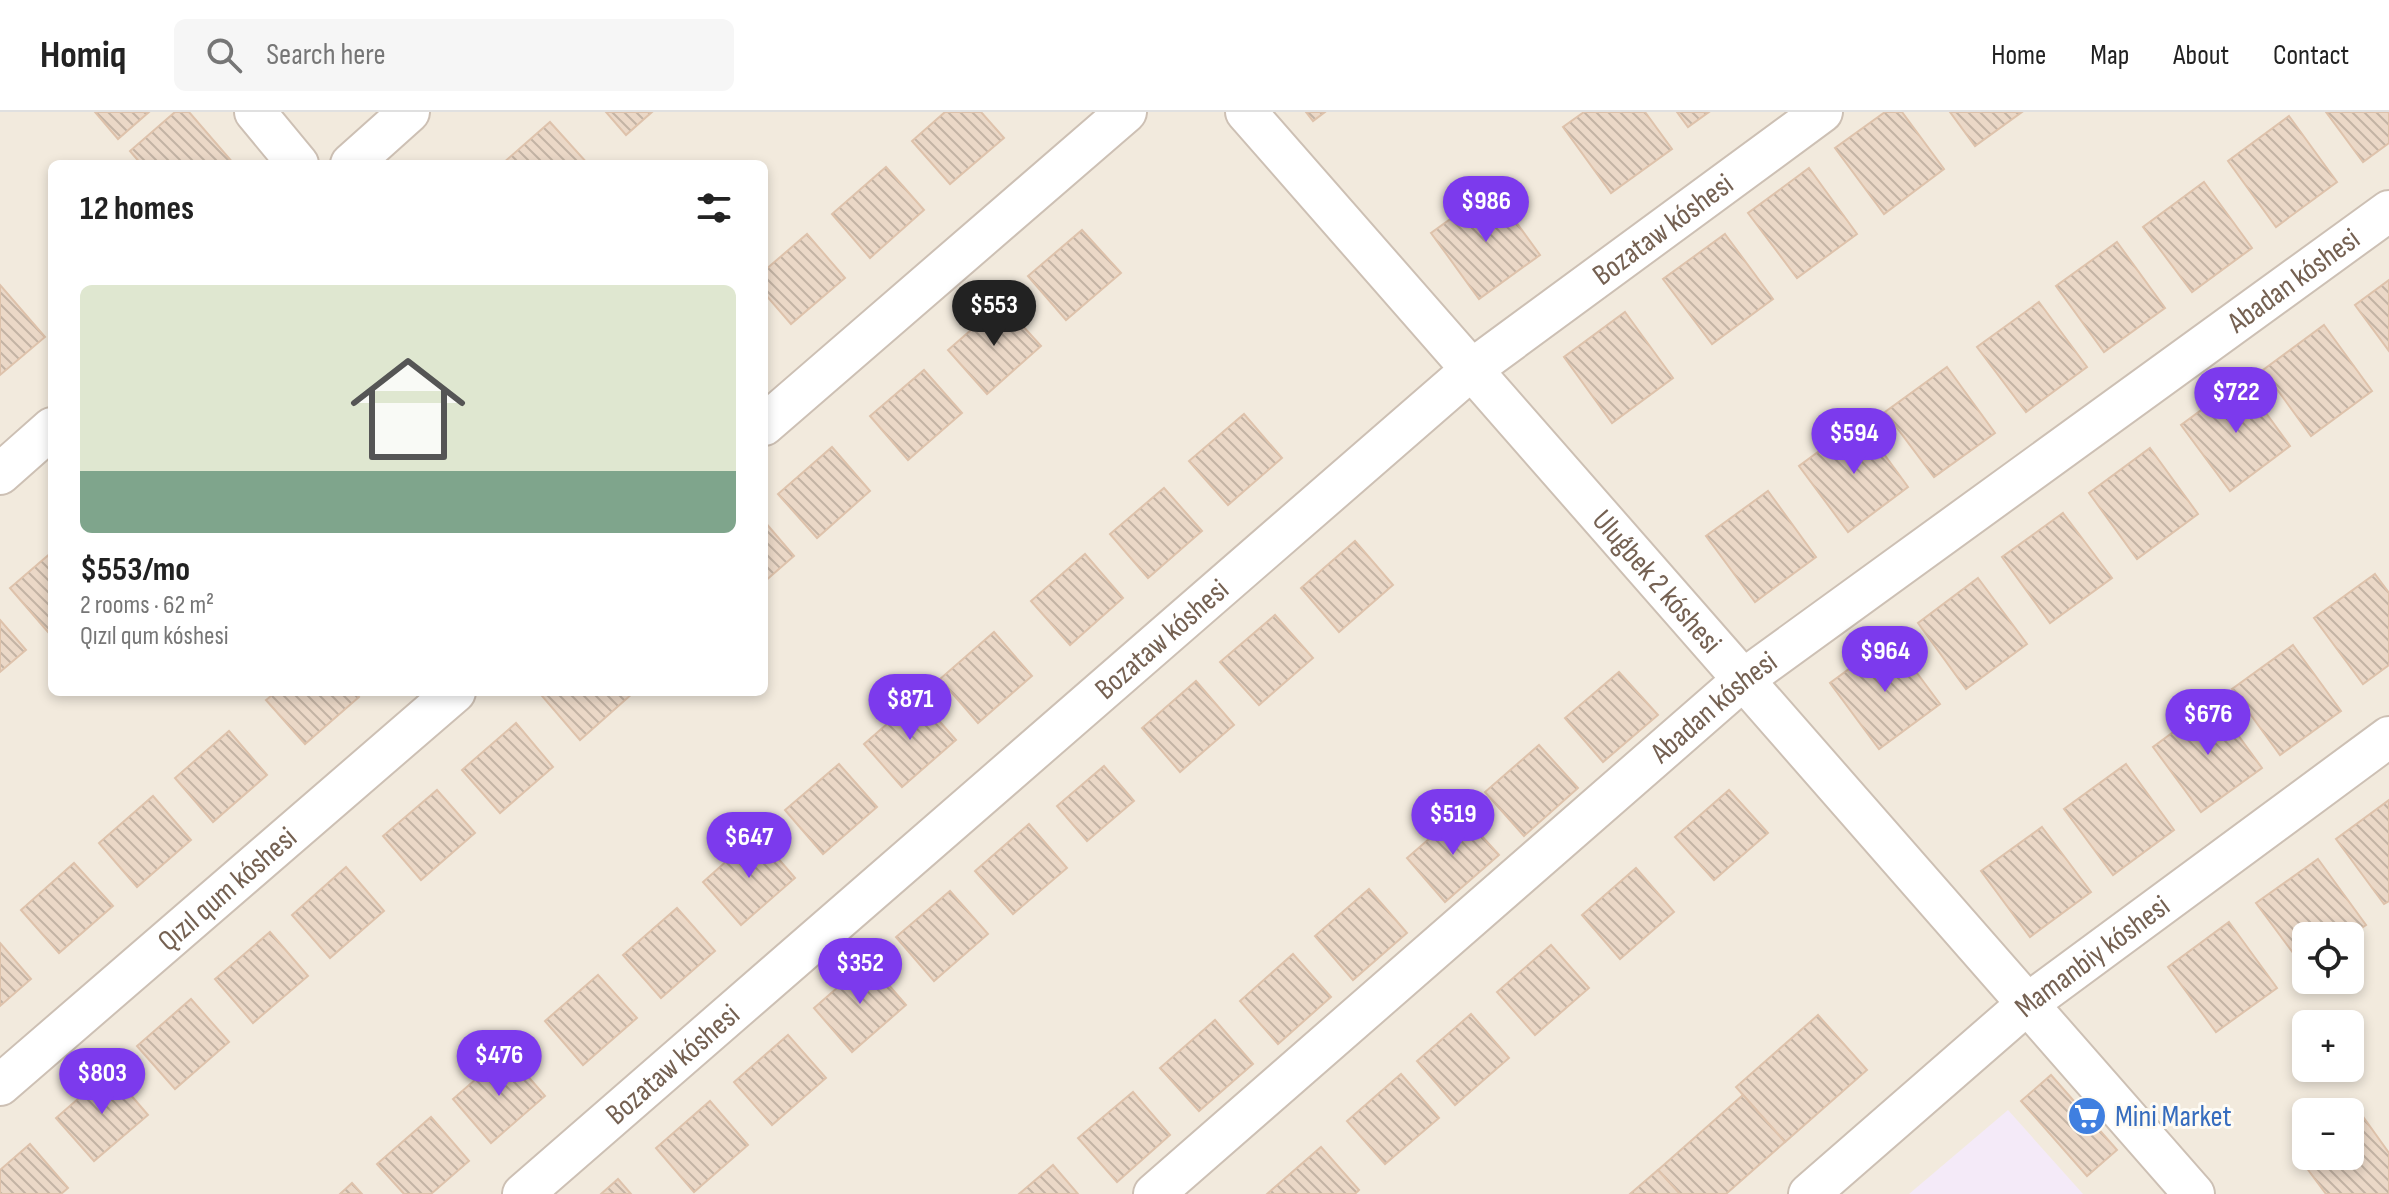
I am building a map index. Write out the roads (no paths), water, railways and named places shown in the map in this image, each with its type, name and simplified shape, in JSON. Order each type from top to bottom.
[{"type":"street","points":[[255,112],[295,160]]},
{"type":"street","points":[[355,160],[409,112]]},
{"type":"street","points":[[768,422],[1126,112]]},
{"type":"street","name":"Uluǵbek 2 kóshesi","points":[[1246,112],[2194,1194]]},
{"type":"street","name":"Bozataw kóshesi","points":[[523,1194],[1471,370],[1822,112]]},
{"type":"street","name":"Abadan kóshesi","points":[[1154,1194],[1744,679],[2389,211]]},
{"type":"street","points":[[4,462],[48,431]]},
{"type":"street","name":"Qızıl qum kóshesi","points":[[0,1085],[450,696]]},
{"type":"street","name":"Mamanbiy kóshesi","points":[[1809,1194],[2026,1005],[2389,737]]},
{"type":"place","name":"Mini Market","points":[[2087,1116]]}]
